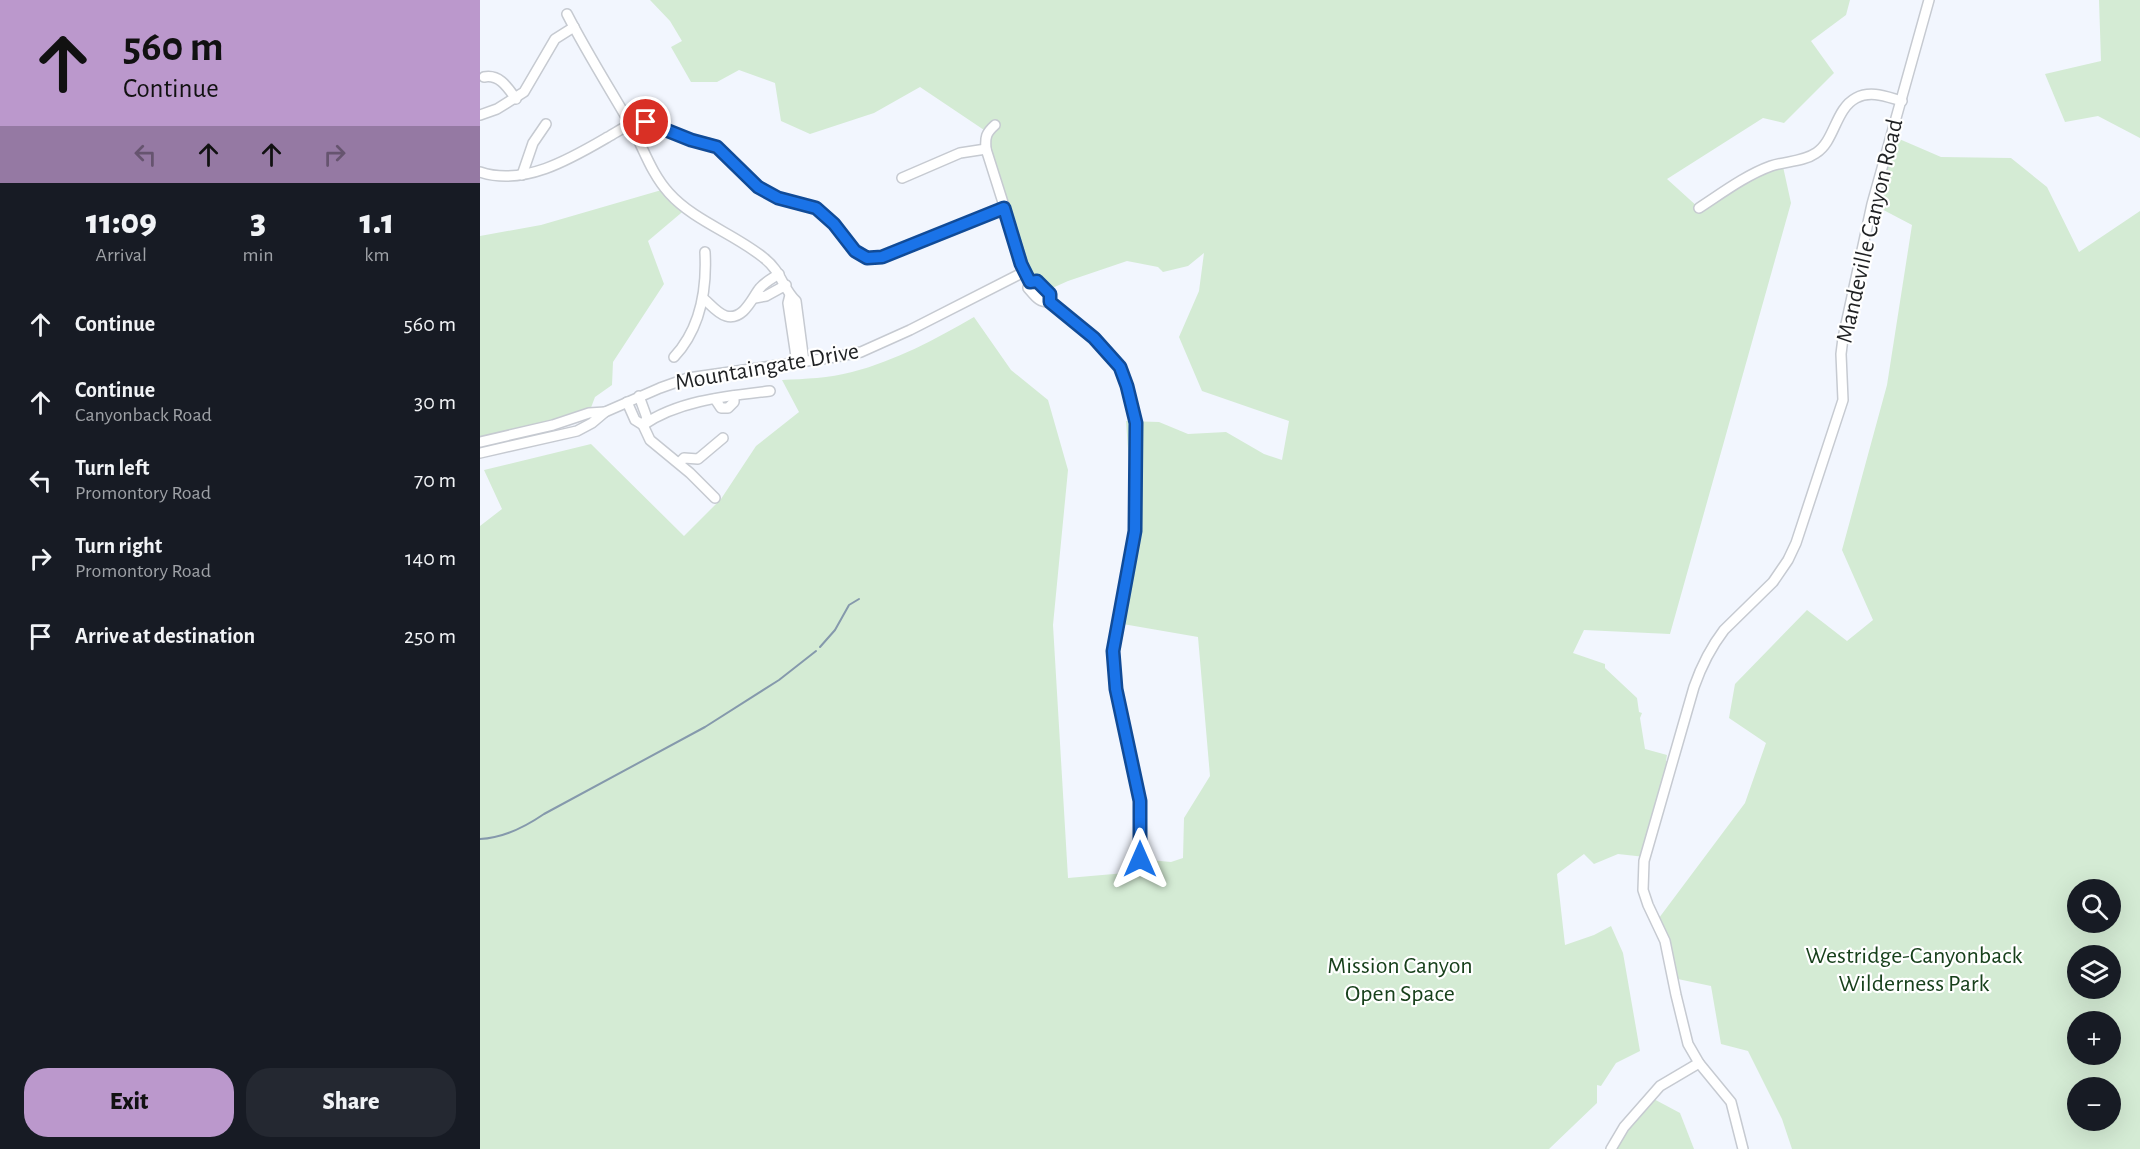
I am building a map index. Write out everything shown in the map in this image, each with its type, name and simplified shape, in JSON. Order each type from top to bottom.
[{"type":"street","name":"Mandeville Canyon Road","points":[[1743,1149],[1731,1102],[1699,1063],[1688,1044],[1665,942],[1643,890],[1644,861],[1704,662],[1724,630],[1781,572],[1796,543],[1808,507],[1843,400],[1841,354],[1872,204],[1929,0]]},
{"type":"street","points":[[567,14],[630,124],[654,174],[675,200],[746,244],[779,274],[789,295],[796,301],[801,362]]},
{"type":"street","points":[[480,115],[516,99],[531,84],[555,39],[574,27]]},
{"type":"street","points":[[484,77],[489,76],[506,84],[516,99]]},
{"type":"street","points":[[1699,208],[1759,171],[1782,162],[1814,155],[1820,150],[1841,114],[1855,98],[1876,94],[1902,101]]},
{"type":"street","points":[[480,172],[522,175],[551,167],[630,124],[650,122],[681,136],[717,147],[758,187],[771,195],[807,205],[822,212],[855,251],[867,258],[882,257],[1004,208]]},
{"type":"street","points":[[522,175],[532,143],[546,124]]},
{"type":"street","points":[[994,124],[985,137],[987,149],[1030,288],[1042,303],[1050,302],[1094,338],[1120,367],[1136,423],[1135,531],[1113,651],[1116,689],[1140,801],[1140,859]]},
{"type":"street","points":[[902,178],[960,153],[987,149]]},
{"type":"street","points":[[674,357],[691,334],[704,299],[705,252]]},
{"type":"street","name":"Mountaingate Drive","points":[[480,453],[577,431],[592,423],[605,412],[639,396],[688,378],[847,355],[874,346],[1024,272]]},
{"type":"street","points":[[704,299],[723,315],[731,317],[745,309],[755,298],[759,288],[779,274]]},
{"type":"street","points":[[1030,288],[1037,281],[1050,294],[1050,302]]},
{"type":"street","points":[[755,298],[766,296],[786,285]]},
{"type":"street","points":[[642,425],[666,413],[715,399],[770,391]]},
{"type":"street","points":[[639,396],[647,418],[642,425]]},
{"type":"street","points":[[627,402],[635,420],[642,425],[650,440],[679,463],[715,498]]},
{"type":"street","name":"Mountaingate Drive","points":[[480,442],[553,425],[589,413],[605,412]]},
{"type":"street","points":[[690,473],[696,467],[698,459],[723,438]]},
{"type":"street","points":[[679,463],[684,458],[698,459]]},
{"type":"street","points":[[1611,1149],[1624,1127],[1660,1086],[1699,1063]]},
{"type":"green space","name":"Mission Canyon Open Space","points":[[650,0],[1850,0],[1846,15],[1811,41],[1834,73],[1784,123],[1763,118],[1667,179],[1699,208],[1782,162],[1791,203],[1670,634],[1584,630],[1573,653],[1605,664],[1605,668],[1637,698],[1639,712],[1642,713],[1640,718],[1645,749],[1667,755],[1666,761],[1673,764],[1645,857],[1618,854],[1594,864],[1584,854],[1557,874],[1565,945],[1594,935],[1611,926],[1623,953],[1640,1051],[1616,1063],[1601,1086],[1597,1085],[1597,1103],[1549,1149],[480,1149],[480,526],[502,509],[484,470],[591,444],[684,536],[721,499],[756,446],[799,412],[782,380],[835,376],[884,362],[915,349],[974,317],[1011,370],[1048,400],[1068,470],[1053,625],[1068,878],[1125,873],[1140,859],[1171,862],[1183,858],[1184,818],[1210,776],[1198,637],[1117,623],[1130,528],[1131,490],[1126,421],[1159,422],[1188,434],[1226,432],[1264,454],[1282,460],[1289,421],[1202,391],[1179,337],[1199,291],[1204,253],[1188,266],[1163,272],[1158,267],[1127,261],[1068,281],[1039,294],[1029,278],[1012,238],[1000,195],[987,132],[920,87],[874,113],[810,134],[781,121],[775,83],[739,70],[717,82],[691,82],[671,47],[682,41],[670,21]]},
{"type":"green space","points":[[2099,0],[2140,0],[2140,138],[2098,116],[2065,122],[2045,74],[2101,61]]},
{"type":"green space","name":"Westridge-Canyonback Wilderness Park","points":[[1890,135],[1941,157],[2011,158],[2047,187],[2079,252],[2140,211],[2140,1149],[1792,1149],[1782,1119],[1748,1051],[1721,1044],[1711,986],[1673,978],[1656,922],[1745,803],[1766,743],[1729,718],[1735,684],[1807,610],[1847,641],[1873,620],[1842,550],[1887,385],[1912,225],[1872,204]]},
{"type":"green space","points":[[665,189],[687,208],[648,241],[664,284],[613,362],[612,385],[595,397],[589,413],[480,442],[480,236],[541,225]]},
{"type":"green space","points":[[1650,1097],[1680,1113],[1694,1149],[1611,1149]]},
{"type":"waterway","points":[[820,647],[835,630],[849,605],[859,599]]},
{"type":"waterway","points":[[480,839],[506,834],[522,827],[705,727],[779,680],[816,651]]},
{"type":"route","points":[[646,122],[722,150],[758,187],[778,198],[816,208],[829,218],[855,251],[867,258],[882,257],[1004,208],[1021,264],[1030,282],[1037,281],[1050,294],[1050,302],[1094,338],[1120,367],[1136,423],[1135,531],[1128,580],[1113,651],[1116,689],[1140,801],[1140,859]]}]
